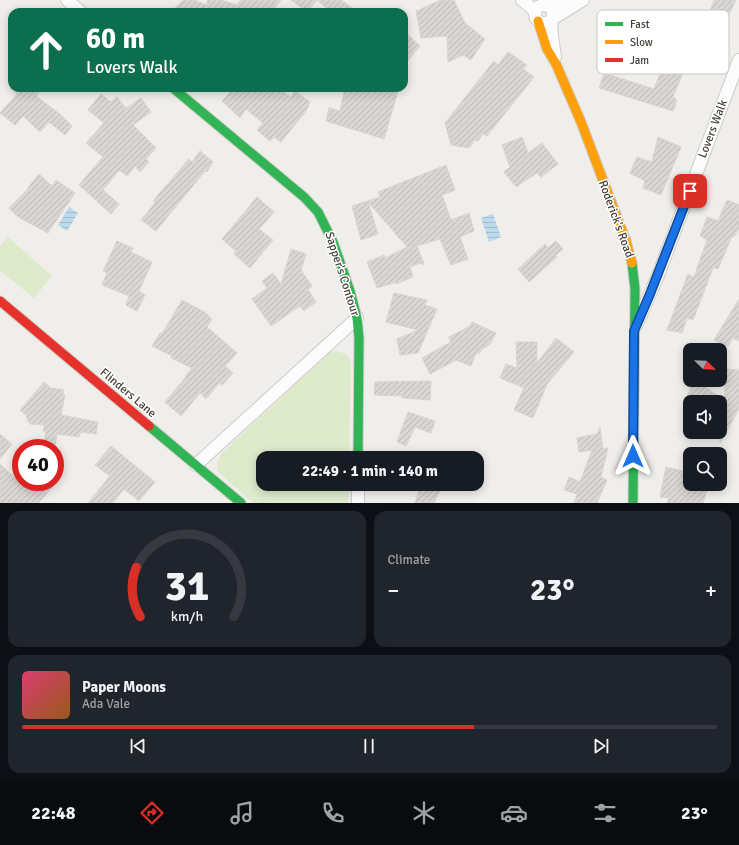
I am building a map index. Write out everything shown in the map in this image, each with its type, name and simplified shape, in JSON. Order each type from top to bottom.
[{"type":"street","points":[[67,0],[76,8]]},
{"type":"street","points":[[522,0],[541,9],[567,0]]},
{"type":"street","points":[[541,9],[544,24],[583,0]]},
{"type":"street","name":"Roderick's Road","points":[[541,9],[545,46],[556,64]]},
{"type":"street","name":"Roderick's Road","points":[[551,20],[556,64],[581,122],[631,256],[635,288],[633,503]]},
{"type":"street","name":"Lovers Walk","points":[[634,331],[654,283],[739,60]]},
{"type":"street","name":"Sapper's Contour","points":[[178,92],[295,189],[313,206],[321,217],[333,242],[350,290],[357,318],[359,338],[358,451]]},
{"type":"street","name":"Flinders Lane","points":[[0,301],[241,503]]},
{"type":"street","points":[[196,465],[357,318]]},
{"type":"street","points":[[358,491],[358,503]]},
{"type":"green space","points":[[8,237],[52,276],[34,298],[0,271],[0,246]]},
{"type":"green space","points":[[338,351],[347,355],[351,361],[349,451],[256,451],[256,491],[349,491],[348,503],[253,503],[218,472],[217,464],[221,454],[329,352]]},
{"type":"water","points":[[69,207],[78,213],[67,231],[58,225]]},
{"type":"water","points":[[493,214],[501,237],[489,242],[481,218]]},
{"type":"building","points":[[183,0],[195,0],[206,5],[208,0],[221,0],[237,5],[241,0],[281,0],[274,8],[175,8]]},
{"type":"building","points":[[291,0],[317,0],[310,8],[302,8]]},
{"type":"building","points":[[317,0],[341,0],[352,8],[326,8]]},
{"type":"building","points":[[441,0],[454,0],[465,23],[485,39],[471,60],[463,55],[448,62],[447,36],[421,38],[416,11]]},
{"type":"building","points":[[714,0],[736,0],[729,14],[729,10],[710,10]]},
{"type":"building","points":[[408,35],[420,46],[408,60]]},
{"type":"building","points":[[508,52],[527,65],[523,69],[534,77],[487,136],[483,134],[478,141],[475,140],[469,148],[451,145],[445,123],[494,61],[498,65]]},
{"type":"building","points":[[604,74],[607,74],[654,89],[660,74],[682,74],[673,97],[677,100],[673,111],[599,88]]},
{"type":"building","points":[[15,92],[40,92],[36,96],[60,114],[72,126],[65,135],[49,122],[40,132],[23,116],[15,125],[0,113],[17,94]]},
{"type":"building","points":[[230,92],[283,92],[291,97],[294,92],[296,92],[310,102],[306,111],[281,142],[274,137],[270,141],[257,130],[263,123],[246,109],[240,118],[222,101]]},
{"type":"building","points":[[344,92],[398,92],[384,139],[326,121],[329,108],[340,111]]},
{"type":"building","points":[[101,94],[111,102],[117,97],[126,108],[141,98],[151,112],[133,125],[156,148],[146,159],[149,162],[140,172],[135,166],[127,176],[119,170],[103,190],[119,204],[111,214],[79,185],[103,157],[86,143],[104,123],[88,110]]},
{"type":"building","points":[[522,137],[528,153],[542,143],[558,164],[541,177],[537,173],[516,187],[504,172],[510,167],[502,145]]},
{"type":"building","points":[[658,137],[681,147],[661,195],[643,188],[645,181],[630,173],[637,157],[652,162]]},
{"type":"building","points":[[200,151],[213,162],[207,172],[205,171],[156,231],[141,220],[155,203],[153,201],[189,159],[192,162]]},
{"type":"building","points":[[446,165],[455,190],[442,195],[451,220],[469,213],[474,231],[460,237],[468,259],[451,265],[440,239],[417,246],[424,264],[422,265],[420,263],[410,267],[413,277],[396,284],[397,282],[377,288],[367,262],[384,255],[385,258],[407,247],[368,202],[378,234],[361,240],[352,206],[380,197],[378,192]]},
{"type":"building","points":[[39,174],[52,186],[56,180],[75,193],[48,233],[18,217],[9,208],[28,189]]},
{"type":"building","points":[[257,197],[274,212],[259,229],[273,240],[250,268],[234,254],[236,251],[222,239]]},
{"type":"building","points":[[727,200],[739,205],[739,228],[734,237],[732,236],[718,269],[713,268],[693,320],[687,318],[682,333],[667,330],[688,274],[694,277],[707,240],[700,236],[707,217],[718,221]]},
{"type":"building","points":[[117,241],[133,248],[131,252],[152,262],[139,291],[145,295],[137,311],[126,305],[129,296],[102,285],[107,273],[103,271]]},
{"type":"building","points":[[556,241],[563,249],[555,256],[557,257],[529,282],[518,269],[545,244],[548,248]]},
{"type":"building","points":[[291,249],[306,254],[301,270],[312,286],[308,290],[316,302],[304,311],[300,306],[271,326],[252,299],[267,288],[262,281],[273,273],[281,284]]},
{"type":"building","points":[[394,293],[427,300],[425,305],[437,309],[418,353],[400,355],[397,339],[418,330],[386,322]]},
{"type":"building","points":[[739,299],[739,341],[733,338],[728,346],[727,343],[721,343],[714,340]]},
{"type":"building","points":[[182,300],[206,313],[212,319],[207,327],[237,353],[225,366],[233,373],[222,385],[219,383],[206,399],[200,393],[181,416],[165,402],[192,368],[171,358],[172,356],[152,346],[160,333],[162,334]]},
{"type":"building","points":[[472,322],[496,333],[490,344],[481,350],[479,354],[476,353],[471,366],[456,360],[430,374],[422,358],[451,342],[449,337],[470,326]]},
{"type":"building","points":[[556,338],[574,352],[547,384],[533,418],[514,410],[524,388],[500,378],[506,364],[517,368],[516,342],[537,342],[537,363]]},
{"type":"building","points":[[727,369],[739,370],[739,409],[727,430],[727,395],[724,395],[725,387],[727,387]]},
{"type":"building","points":[[431,381],[430,400],[402,398],[403,396],[374,395],[375,382]]},
{"type":"building","points":[[44,382],[51,388],[64,390],[63,394],[65,395],[61,415],[98,422],[96,434],[81,432],[79,437],[57,434],[56,439],[44,439],[46,432],[43,431],[45,425],[30,424],[26,415],[20,410]]},
{"type":"building","points":[[692,387],[705,387],[717,395],[688,395]]},
{"type":"building","points":[[408,412],[435,421],[431,433],[415,427],[406,446],[397,442]]},
{"type":"building","points":[[600,427],[603,449],[608,448],[601,477],[607,480],[597,503],[574,503],[577,494],[564,490],[569,477],[580,482],[592,450],[579,452],[577,438],[597,434]]},
{"type":"building","points":[[0,434],[12,444],[0,459]]},
{"type":"building","points":[[111,446],[155,482],[139,501],[124,489],[113,503],[88,503],[110,476],[95,465]]},
{"type":"building","points":[[0,464],[12,475],[12,491],[49,491],[38,503],[0,503]]},
{"type":"building","points":[[666,467],[683,471],[683,491],[707,491],[703,503],[667,503],[669,498],[660,497]]},
{"type":"building","points":[[419,491],[440,491],[434,503],[415,503]]},
{"type":"traffic: fast","points":[[178,92],[304,197],[318,212],[333,242],[350,291],[357,318],[359,338],[358,451]]},
{"type":"traffic: fast","points":[[632,263],[635,289],[633,503]]},
{"type":"traffic: fast","points":[[149,426],[241,503]]},
{"type":"traffic: slow","points":[[538,21],[547,49],[556,64],[581,122],[626,241],[632,263]]},
{"type":"traffic: jam","points":[[0,301],[149,426]]},
{"type":"route","points":[[633,456],[634,331],[690,191]]}]
